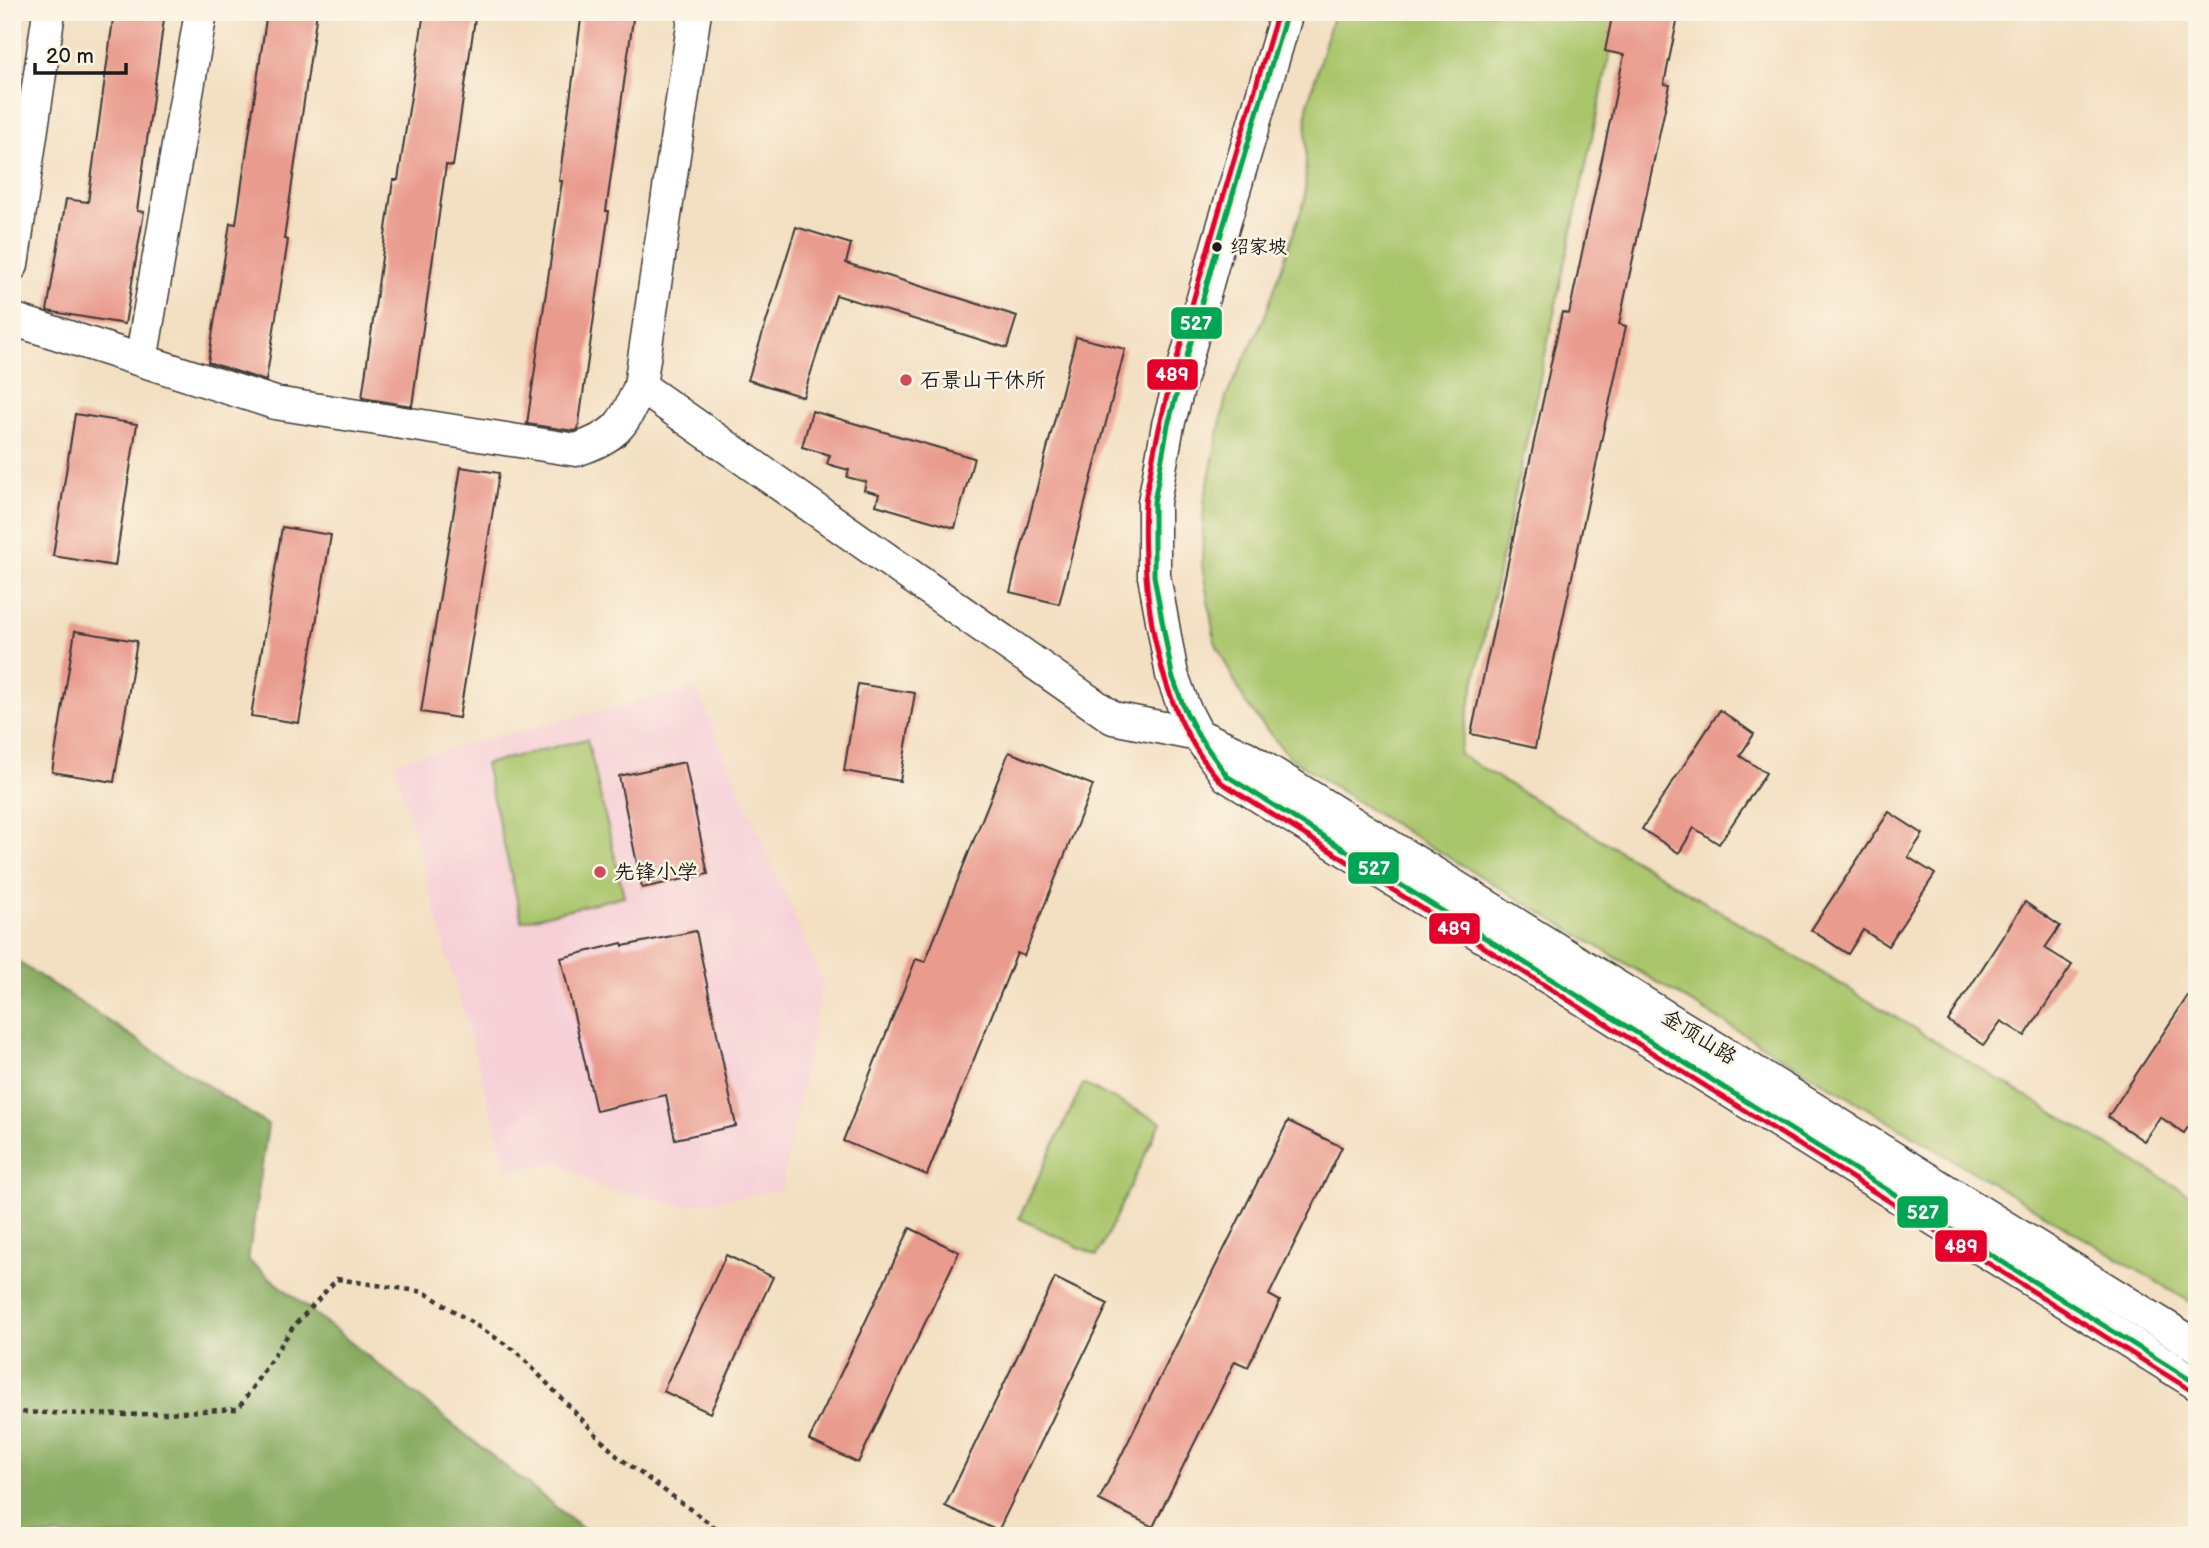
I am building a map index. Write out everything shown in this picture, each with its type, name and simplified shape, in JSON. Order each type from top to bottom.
[{"type":"street","points":[[12,265],[49,12]]},
{"type":"street","points":[[142,355],[201,12]]},
{"type":"street","points":[[12,319],[275,403],[576,450],[605,439],[627,417],[640,386],[695,12]]},
{"type":"street","name":"金顶山路","points":[[1287,12],[1218,244],[1172,412],[1154,502],[1154,576],[1162,628],[1172,675],[1184,708],[1198,735],[1227,776],[2197,1384]]},
{"type":"street","points":[[640,386],[1113,719],[1198,735]]},
{"type":"street","name":"金顶山路","points":[[1198,735],[1246,757],[2197,1346]]},
{"type":"path","points":[[12,1412],[129,1415],[238,1409],[293,1327],[337,1279],[424,1292],[516,1351],[617,1455],[727,1536]]},
{"type":"shaded area","name":"先锋小学","points":[[696,687],[823,983],[781,1190],[685,1206],[597,1187],[559,1163],[507,1170],[394,762]]},
{"type":"green space","points":[[1334,12],[1619,12],[1459,754],[2197,1199],[2197,1306],[1370,810],[1288,756],[1246,704],[1215,642],[1202,565],[1204,502],[1226,397],[1265,316],[1305,199],[1307,107]]},
{"type":"green space","points":[[587,739],[624,896],[522,921],[485,764]]},
{"type":"green space","points":[[12,958],[268,1125],[248,1260],[592,1536],[12,1536]]},
{"type":"green space","points":[[1083,1084],[1161,1122],[1097,1256],[1019,1218]]},
{"type":"building","points":[[114,12],[165,12],[137,211],[144,212],[125,324],[47,311],[66,199],[88,202]]},
{"type":"building","points":[[267,12],[317,12],[284,239],[288,240],[266,381],[208,362],[230,223],[236,224]]},
{"type":"building","points":[[424,12],[476,12],[453,166],[446,165],[412,406],[362,398],[393,180],[398,180]]},
{"type":"building","points":[[582,12],[634,12],[578,430],[574,431],[527,424],[562,181],[559,181]]},
{"type":"building","points":[[1613,12],[1679,12],[1664,84],[1670,85],[1619,324],[1626,326],[1535,748],[1471,734],[1562,312],[1569,314],[1624,55],[1605,51]]},
{"type":"building","points":[[796,227],[851,244],[846,263],[1017,316],[1007,348],[836,295],[803,397],[748,380]]},
{"type":"building","points":[[1076,337],[1125,349],[1059,604],[1010,592]]},
{"type":"building","points":[[812,411],[974,458],[955,528],[876,505],[879,494],[864,490],[866,482],[847,477],[849,470],[827,464],[830,455],[802,447]]},
{"type":"building","points":[[75,414],[137,424],[115,566],[53,556]]},
{"type":"building","points":[[461,467],[499,473],[459,718],[421,712]]},
{"type":"building","points":[[282,527],[331,535],[299,723],[251,716]]},
{"type":"building","points":[[75,631],[137,641],[114,782],[52,772]]},
{"type":"building","points":[[858,684],[915,693],[900,781],[844,771]]},
{"type":"building","points":[[1720,710],[1754,734],[1740,756],[1766,773],[1719,844],[1694,828],[1679,853],[1642,829]]},
{"type":"building","points":[[1009,752],[1093,785],[1024,956],[1017,953],[927,1175],[843,1141],[916,959],[925,962]]},
{"type":"building","points":[[685,762],[708,874],[642,888],[619,776]]},
{"type":"building","points":[[1889,812],[1923,834],[1908,857],[1935,874],[1888,946],[1863,930],[1848,954],[1811,930]]},
{"type":"building","points":[[2025,902],[2060,926],[2045,948],[2072,965],[2025,1036],[2001,1021],[1984,1045],[1948,1021]]},
{"type":"building","points":[[696,931],[736,1126],[675,1139],[666,1095],[596,1111],[561,958],[622,943],[623,946]]},
{"type":"building","points":[[2197,982],[2197,1114],[2184,1133],[2160,1117],[2144,1141],[2108,1117]]},
{"type":"building","points":[[1288,1121],[1342,1147],[1269,1295],[1280,1301],[1248,1367],[1235,1361],[1153,1527],[1099,1500]]},
{"type":"building","points":[[910,1228],[959,1252],[858,1463],[809,1440]]},
{"type":"building","points":[[726,1255],[773,1277],[710,1413],[663,1391]]},
{"type":"building","points":[[1055,1278],[1108,1304],[998,1531],[945,1506]]},
{"type":"transit line","name":"489","points":[[1278,12],[1175,365],[1159,429],[1146,499],[1144,540],[1150,615],[1168,688],[1182,723],[1200,755],[1222,783],[2192,1391]]},
{"type":"transit line","name":"527","points":[[1287,12],[1168,425],[1154,502],[1154,576],[1172,675],[1184,708],[1198,735],[1227,776],[2197,1384]]},
{"type":"place","name":"绍家坡","points":[[1217,247]]},
{"type":"place","name":"石景山干休所","points":[[906,380]]},
{"type":"place","name":"先锋小学","points":[[600,872]]}]
